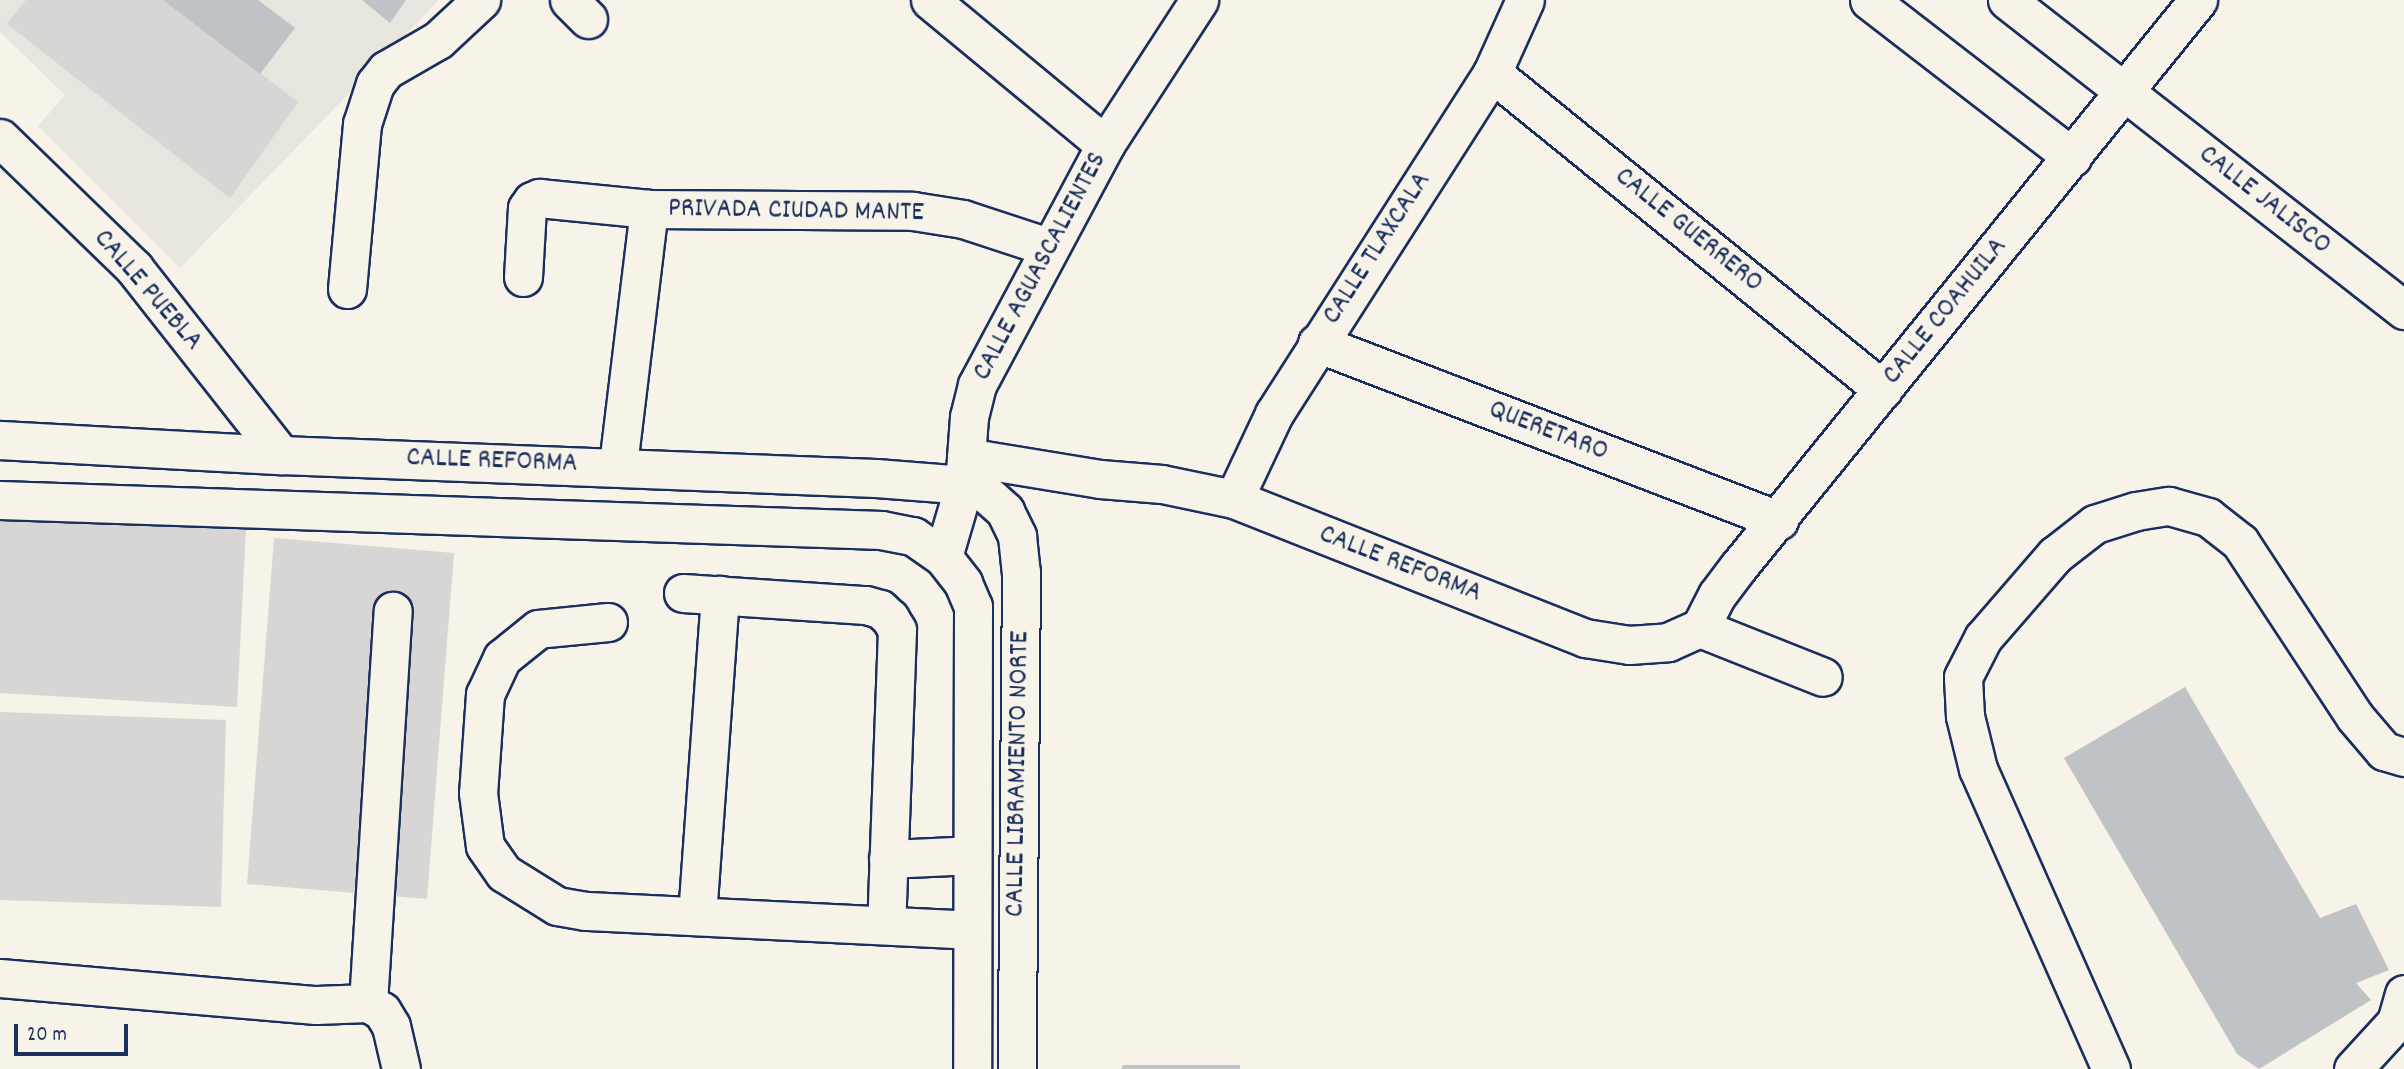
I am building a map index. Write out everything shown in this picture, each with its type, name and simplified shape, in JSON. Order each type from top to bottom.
[{"type":"street","points":[[346,289],[365,108],[375,84],[386,71],[438,40],[481,0]]},
{"type":"street","points":[[930,0],[1105,145]]},
{"type":"street","name":"CALLE AGUASCALIENTES","points":[[943,557],[971,478],[969,417],[977,385],[1048,247],[1105,145],[1199,0]]},
{"type":"street","name":"CALLE TLAXCALA","points":[[1234,499],[1274,414],[1317,343],[1492,73],[1525,0]]},
{"type":"street","points":[[1869,0],[2072,156]]},
{"type":"street","name":"CALLE JALISCO","points":[[2007,0],[2404,310]]},
{"type":"street","name":"CALLE COAHUILA","points":[[1700,628],[1717,595],[2198,0]]},
{"type":"street","name":"CALLE GUERRERO","points":[[1492,73],[1883,390]]},
{"type":"street","name":"CALLE PUEBLA","points":[[0,138],[134,268],[281,455]]},
{"type":"street","name":"PRIVADA CIUDAD MANTE","points":[[523,276],[527,208],[532,201],[539,198],[649,209],[913,211],[964,219],[1048,247]]},
{"type":"street","points":[[618,466],[649,209]]},
{"type":"street","name":"QUERETARO","points":[[1317,343],[1779,520]]},
{"type":"street","name":"CALLE REFORMA","points":[[0,440],[281,455],[971,478],[1100,479],[1162,484],[1234,499],[1585,638],[1629,645],[1668,642],[1700,628]]},
{"type":"street","name":"CALLE LIBRAMIENTO NORTE","points":[[971,478],[1005,511],[1017,536],[1021,572],[1017,1069]]},
{"type":"street","name":"CALLE REFORMA","points":[[0,500],[881,530],[913,536],[943,557]]},
{"type":"street","points":[[2111,1069],[1978,769],[1965,716],[1963,677],[1983,638],[2054,555],[2095,523],[2136,511],[2169,506],[2208,517],[2240,542],[2355,717],[2384,751],[2404,757]]},
{"type":"street","name":"CALLE LIBRAMIENTO NORTE","points":[[943,557],[962,583],[973,607],[972,1069]]},
{"type":"street","points":[[683,593],[866,605],[880,609],[897,629],[886,925]]},
{"type":"street","points":[[697,916],[720,595]]},
{"type":"street","points":[[368,1003],[394,611]]},
{"type":"street","points":[[608,622],[538,629],[502,659],[485,694],[478,793],[485,846],[504,873],[556,906],[586,911],[972,930]]},
{"type":"street","points":[[1700,628],[1823,677]]},
{"type":"street","points":[[888,859],[972,855]]},
{"type":"street","points":[[0,978],[316,1005],[368,1003],[382,1011],[391,1026],[401,1069]]},
{"type":"street","points":[[2353,1069],[2396,1022],[2404,994]]},
{"type":"shaded area","points":[[0,0],[439,0],[180,268],[38,126],[65,95],[0,32]]},
{"type":"shaded area","points":[[26,0],[164,0],[298,102],[230,198],[7,24]]},
{"type":"shaded area","points":[[0,515],[246,529],[237,707],[0,693]]},
{"type":"shaded area","points":[[274,538],[454,553],[427,899],[247,884]]},
{"type":"shaded area","points":[[0,712],[226,720],[221,907],[0,900]]},
{"type":"building","points":[[163,0],[258,0],[295,28],[260,74]]},
{"type":"building","points":[[362,0],[406,0],[390,23]]},
{"type":"building","points":[[2185,687],[2320,918],[2356,904],[2389,970],[2356,983],[2371,1000],[2259,1069],[2237,1054],[2064,758]]},
{"type":"building","points":[[1123,1065],[1240,1065],[1240,1069],[1121,1069]]}]
